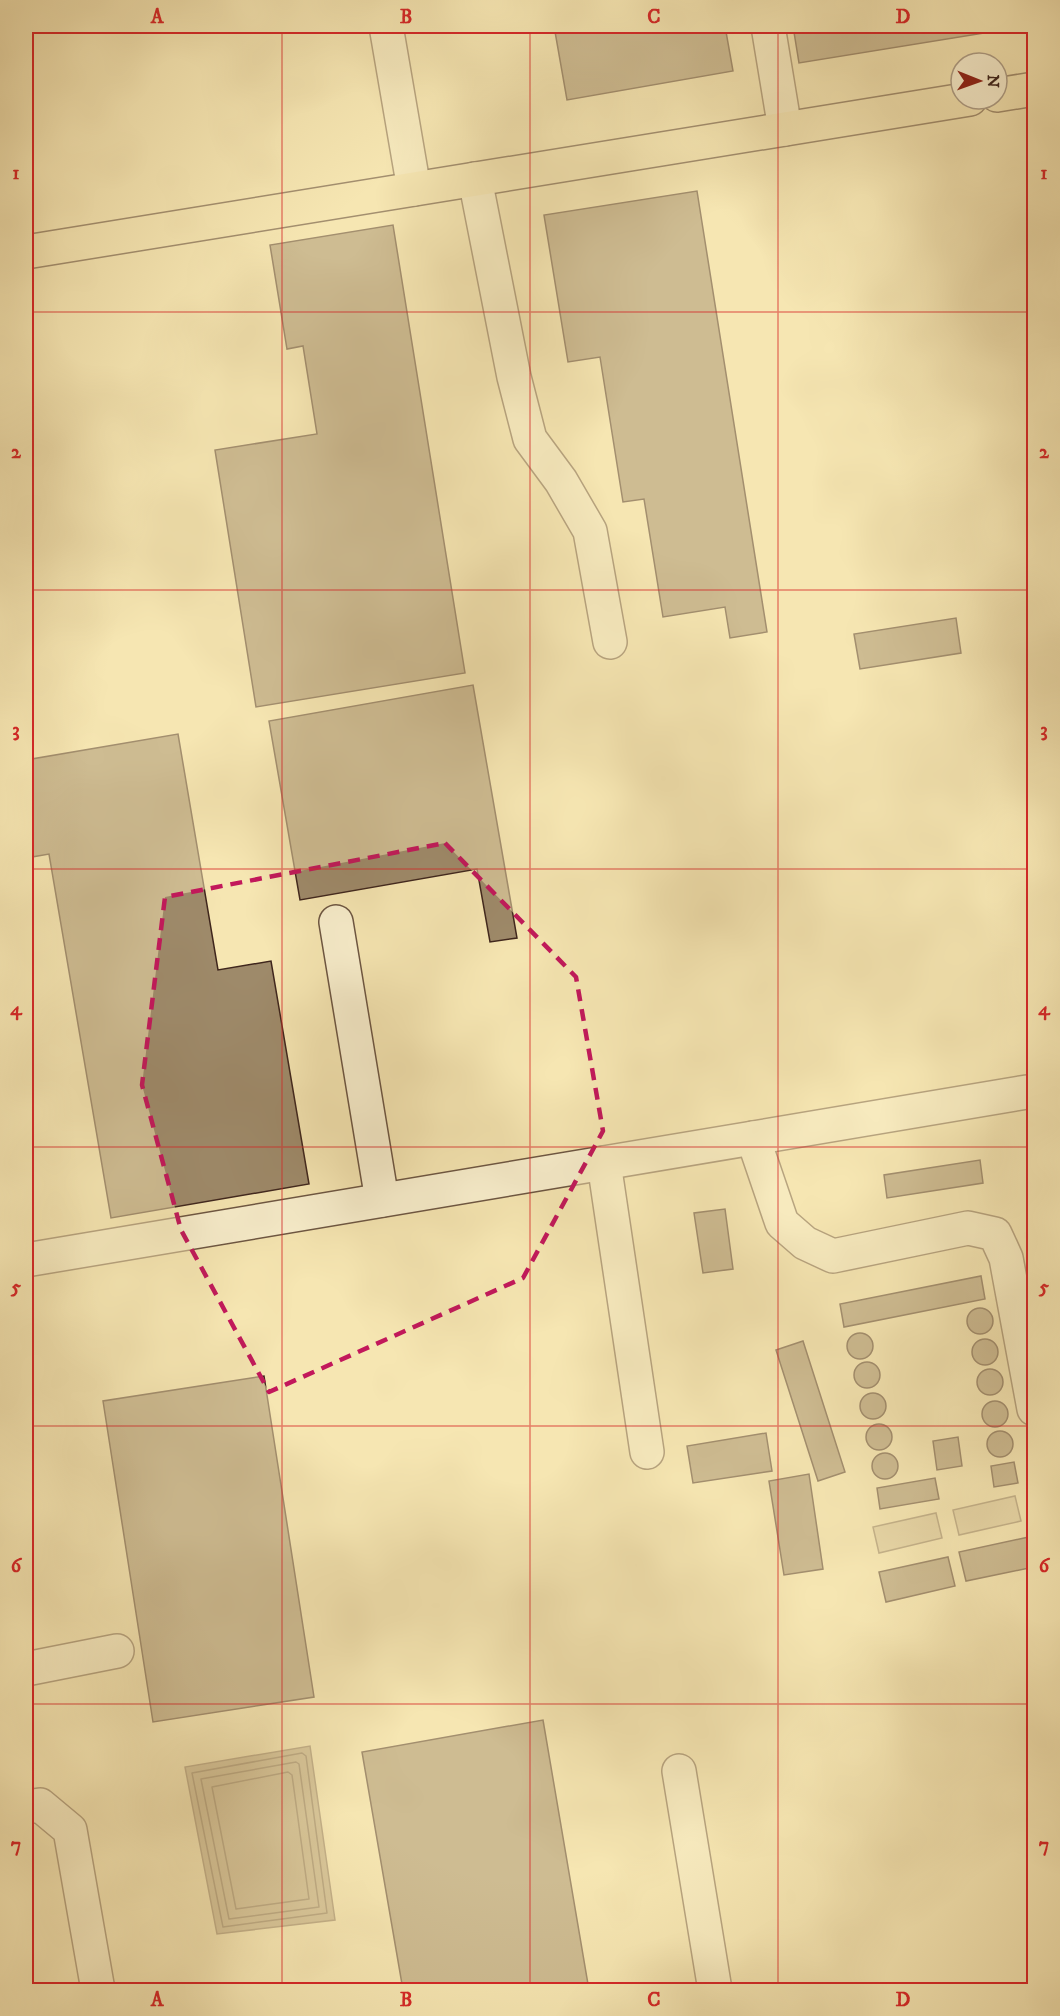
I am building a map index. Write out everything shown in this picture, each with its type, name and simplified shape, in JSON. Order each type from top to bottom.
[{"type":"main road","points":[[1009,93],[1035,88]]},
{"type":"main road","points":[[26,252],[949,102]]},
{"type":"street","points":[[386,26],[414,189]]},
{"type":"street","points":[[768,26],[785,129]]},
{"type":"street","points":[[475,179],[514,377],[530,439],[561,480],[590,531],[610,642]]},
{"type":"street","points":[[336,922],[382,1200]]},
{"type":"street","points":[[26,1260],[1027,1092]]},
{"type":"street","points":[[753,1138],[782,1223],[805,1243],[834,1256],[968,1228],[995,1234],[1006,1258],[1035,1409]]},
{"type":"street","points":[[604,1163],[646,1452]]},
{"type":"street","points":[[26,1669],[117,1651]]},
{"type":"street","points":[[679,1772],[715,1990]]},
{"type":"street","points":[[26,1807],[40,1805],[70,1830],[98,1990]]},
{"type":"highlighted area","points":[[445,843],[576,977],[603,1131],[523,1278],[269,1392],[181,1230],[142,1085],[165,897]]},
{"type":"shaded area","points":[[1015,1496],[1021,1521],[959,1535],[953,1510]]},
{"type":"shaded area","points":[[936,1513],[942,1538],[879,1553],[873,1527]]},
{"type":"water","points":[[310,1746],[335,1920],[217,1934],[185,1767]]},
{"type":"building","points":[[554,26],[725,26],[733,71],[567,100]]},
{"type":"building","points":[[793,26],[1027,26],[799,63]]},
{"type":"building","points":[[697,191],[767,632],[730,638],[725,607],[663,617],[644,499],[623,502],[600,357],[568,362],[544,215]]},
{"type":"building","points":[[393,225],[465,673],[256,707],[215,450],[317,434],[303,346],[287,349],[270,245]]},
{"type":"building","points":[[956,618],[961,653],[860,669],[854,634]]},
{"type":"building","points":[[473,685],[517,938],[490,942],[477,869],[300,900],[269,721]]},
{"type":"building","points":[[178,734],[218,970],[271,961],[309,1184],[111,1218],[49,854],[26,858],[26,760]]},
{"type":"building","points":[[980,1160],[983,1183],[887,1198],[884,1175]]},
{"type":"building","points":[[725,1209],[733,1269],[703,1273],[694,1213]]},
{"type":"building","points":[[981,1276],[985,1299],[844,1327],[840,1304]]},
{"type":"building","points":[[980,1308],[989,1312],[993,1321],[989,1330],[980,1334],[971,1330],[967,1321],[971,1312]]},
{"type":"building","points":[[860,1333],[869,1337],[873,1346],[869,1355],[860,1359],[851,1355],[847,1346],[851,1337]]},
{"type":"building","points":[[985,1339],[994,1343],[998,1352],[994,1361],[985,1365],[976,1361],[972,1352],[976,1343]]},
{"type":"building","points":[[803,1341],[845,1472],[818,1481],[776,1350]]},
{"type":"building","points":[[867,1362],[876,1366],[880,1375],[876,1384],[867,1388],[858,1384],[854,1375],[858,1366]]},
{"type":"building","points":[[990,1369],[999,1373],[1003,1382],[999,1391],[990,1395],[981,1391],[977,1382],[981,1373]]},
{"type":"building","points":[[264,1376],[314,1697],[153,1722],[103,1401]]},
{"type":"building","points":[[873,1393],[882,1397],[886,1406],[882,1415],[873,1419],[864,1415],[860,1406],[864,1397]]},
{"type":"building","points":[[995,1401],[1004,1405],[1008,1414],[1004,1423],[995,1427],[986,1423],[982,1414],[986,1405]]},
{"type":"building","points":[[879,1424],[888,1428],[892,1437],[888,1446],[879,1450],[870,1446],[866,1437],[870,1428]]},
{"type":"building","points":[[1000,1431],[1009,1435],[1013,1444],[1009,1453],[1000,1457],[991,1453],[987,1444],[991,1435]]},
{"type":"building","points":[[766,1433],[772,1471],[693,1483],[687,1446]]},
{"type":"building","points":[[958,1437],[962,1466],[937,1470],[933,1441]]},
{"type":"building","points":[[885,1453],[894,1457],[898,1466],[894,1475],[885,1479],[876,1475],[872,1466],[876,1457]]},
{"type":"building","points":[[1014,1462],[1018,1483],[994,1487],[991,1466]]},
{"type":"building","points":[[809,1474],[823,1569],[784,1575],[769,1481]]},
{"type":"building","points":[[935,1478],[939,1499],[880,1509],[877,1488]]},
{"type":"building","points":[[1029,1537],[1034,1567],[966,1581],[959,1552]]},
{"type":"building","points":[[948,1557],[955,1586],[886,1602],[879,1572]]},
{"type":"building","points":[[543,1720],[589,1990],[403,1990],[362,1752]]}]
